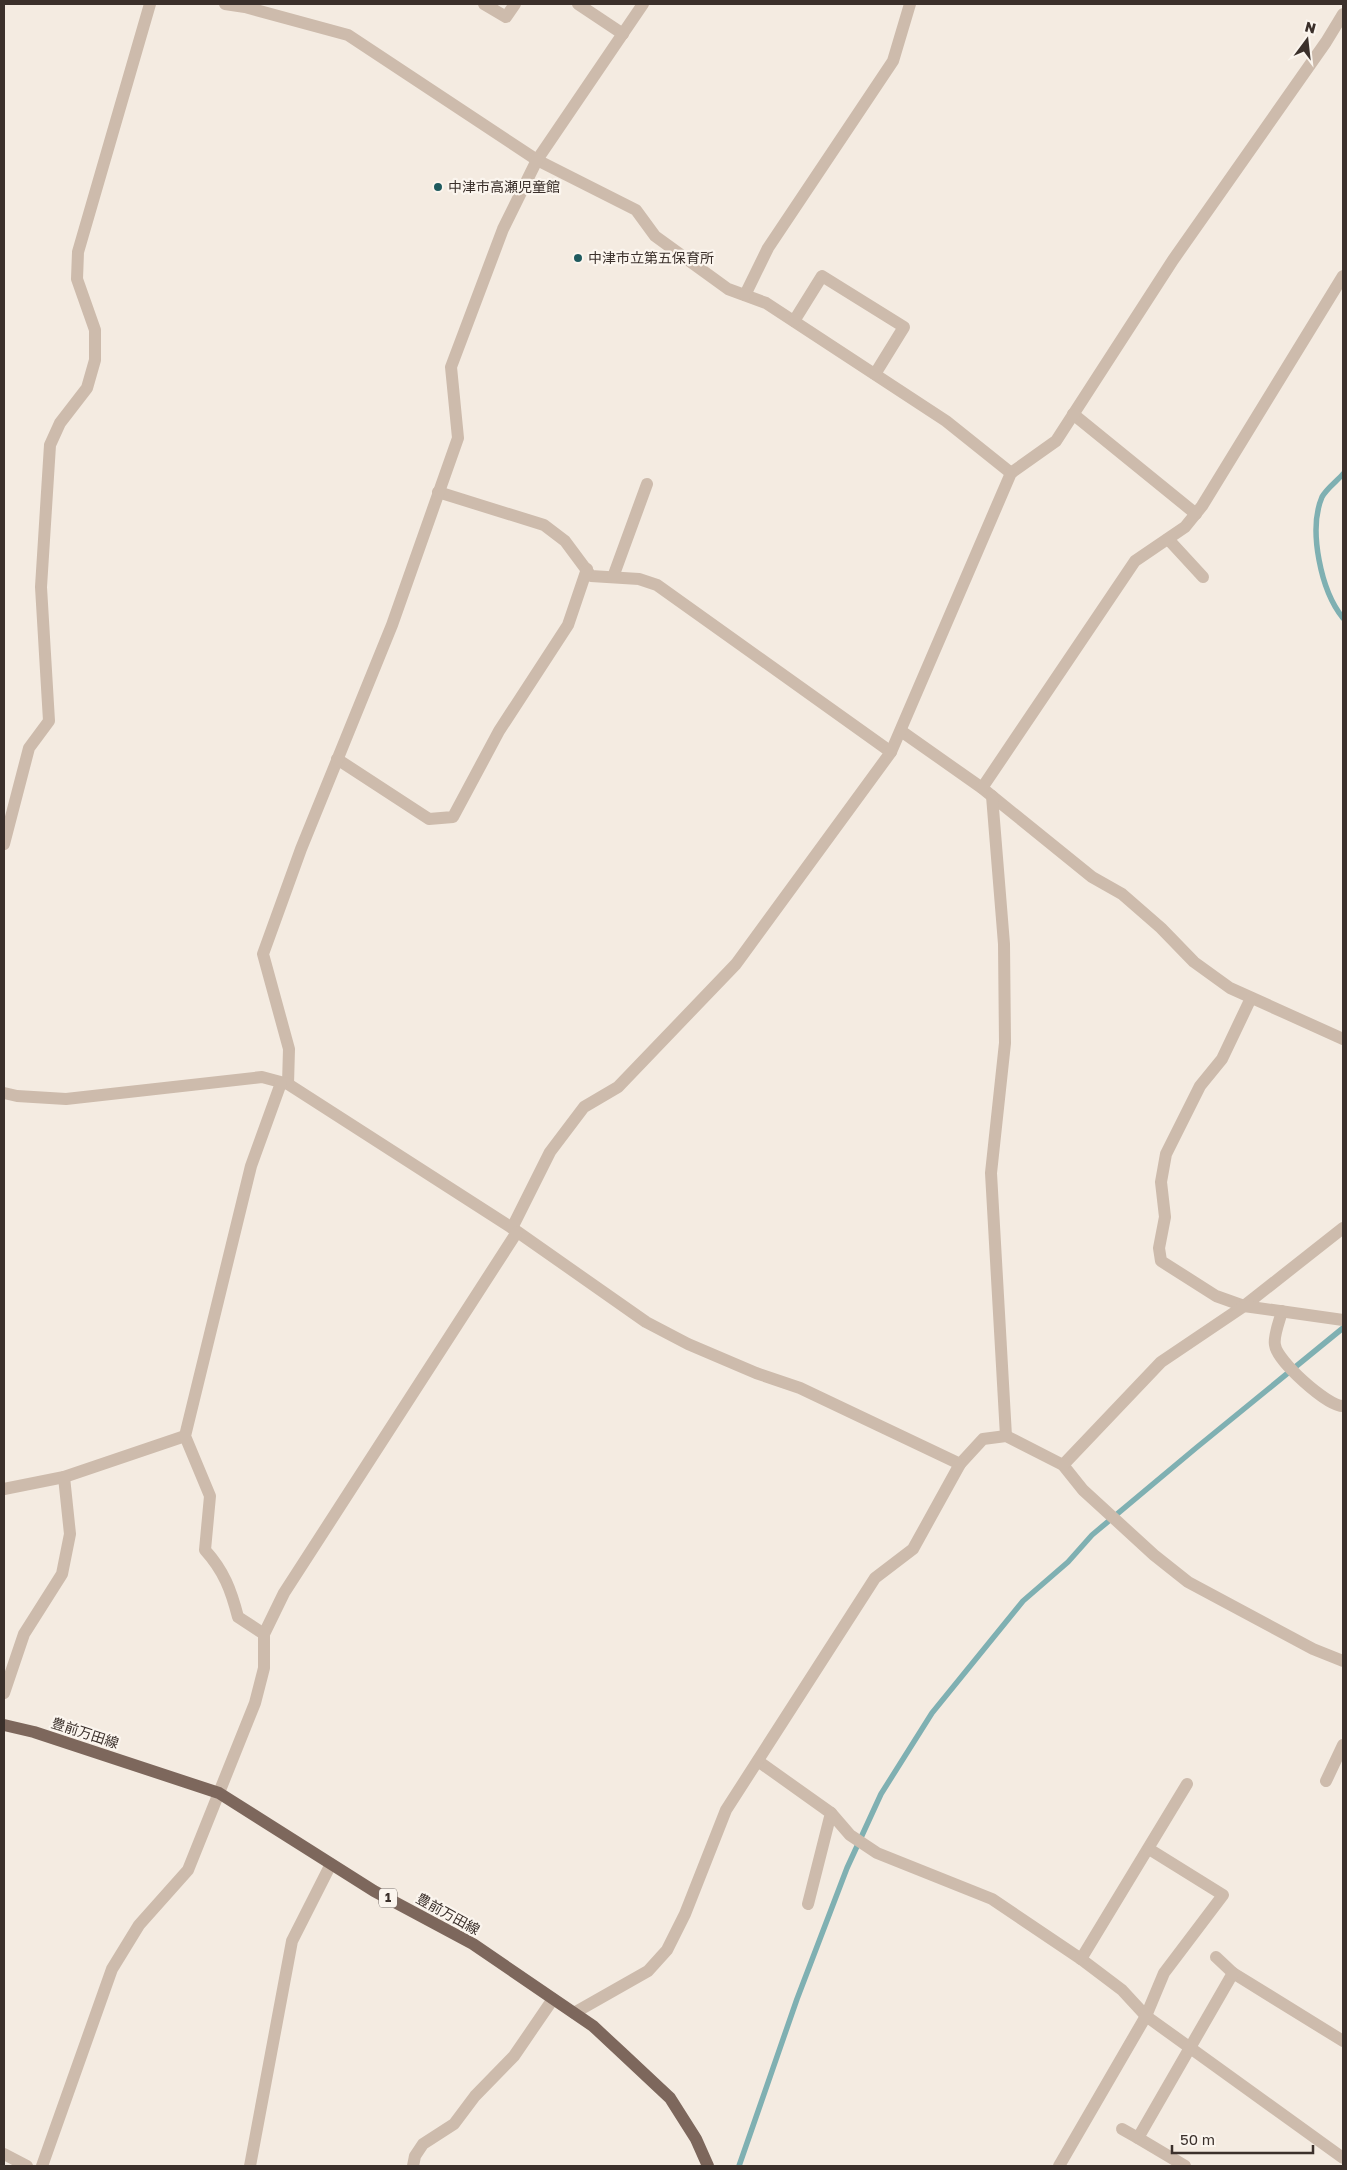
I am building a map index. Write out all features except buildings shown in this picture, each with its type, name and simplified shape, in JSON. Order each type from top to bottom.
[{"type":"main road","name":"豊前万田線","points":[[4,1725],[34,1732],[219,1793],[374,1890],[473,1944],[593,2026],[670,2098],[696,2139],[708,2166]]},
{"type":"street","points":[[4,844],[29,748],[49,721],[41,586],[50,445],[60,423],[87,388],[95,360],[95,330],[77,279],[78,252],[150,4]]},
{"type":"street","points":[[225,4],[245,5],[348,35],[537,160],[636,210],[655,236],[728,289],[766,303],[875,374],[946,421],[1010,473]]},
{"type":"street","points":[[484,4],[506,17],[515,4]]},
{"type":"street","points":[[578,4],[623,34]]},
{"type":"street","points":[[264,1634],[238,1617],[234,1600],[220,1567],[205,1550],[210,1496],[185,1436],[251,1166],[284,1084],[289,1049],[263,954],[301,848],[392,625],[458,438],[451,367],[503,229],[537,160],[643,4]]},
{"type":"street","points":[[745,295],[768,248],[893,60],[910,4]]},
{"type":"street","points":[[42,2166],[112,1969],[139,1925],[188,1870],[256,1703],[264,1668],[264,1634],[284,1593],[515,1230],[550,1152],[584,1107],[618,1087],[736,964],[891,752],[1010,473],[1056,440],[1173,260],[1326,42],[1343,14]]},
{"type":"street","points":[[794,322],[822,276],[904,327],[875,374]]},
{"type":"street","points":[[1006,1436],[991,1174],[1005,1044],[1004,944],[987,792],[1135,561],[1185,527],[1196,514],[1341,283]]},
{"type":"street","points":[[1073,414],[1196,514]]},
{"type":"street","points":[[613,578],[647,484]]},
{"type":"street","points":[[438,492],[544,525],[565,541],[592,576],[638,579],[657,585],[891,752]]},
{"type":"street","points":[[1168,539],[1203,578]]},
{"type":"street","points":[[337,759],[429,819],[453,817],[500,731],[568,625],[587,569]]},
{"type":"street","points":[[901,731],[987,792],[1092,877],[1122,894],[1161,928],[1194,962],[1230,988],[1343,1039]]},
{"type":"street","points":[[1251,998],[1222,1059],[1200,1086],[1166,1154],[1161,1182],[1165,1217],[1159,1248],[1161,1261],[1216,1296],[1244,1306],[1343,1320]]},
{"type":"street","points":[[4,1093],[17,1096],[66,1098],[262,1077],[284,1084],[515,1230],[646,1322],[680,1340],[756,1373],[800,1388],[960,1464]]},
{"type":"street","points":[[1063,1465],[1161,1362],[1244,1306],[1343,1228]]},
{"type":"street","points":[[1282,1311],[1275,1345],[1280,1357],[1323,1399],[1338,1406],[1343,1406]]},
{"type":"street","points":[[4,1489],[64,1477],[185,1436]]},
{"type":"street","points":[[574,2013],[648,1971],[667,1950],[685,1914],[726,1810],[876,1578],[912,1549],[960,1464],[983,1439],[1006,1436],[1063,1465],[1083,1490],[1154,1555],[1188,1582],[1313,1649],[1343,1661]]},
{"type":"street","points":[[4,1693],[24,1634],[62,1574],[70,1534],[64,1477]]},
{"type":"street","points":[[1326,1781],[1343,1745]]},
{"type":"street","points":[[758,1760],[831,1813],[850,1835],[877,1853],[992,1899],[1081,1959],[1122,1990],[1146,2016],[1343,2158]]},
{"type":"street","points":[[1081,1959],[1149,1849],[1186,1784]]},
{"type":"street","points":[[808,1904],[831,1813]]},
{"type":"street","points":[[1059,2166],[1146,2016],[1164,1973],[1223,1895],[1149,1849]]},
{"type":"street","points":[[250,2166],[292,1941],[331,1864]]},
{"type":"street","points":[[1216,1957],[1233,1973],[1343,2042]]},
{"type":"street","points":[[1138,2138],[1233,1973]]},
{"type":"street","points":[[413,2166],[415,2156],[423,2144],[454,2124],[475,2096],[514,2056],[553,1999]]},
{"type":"street","points":[[1122,2129],[1185,2166]]},
{"type":"street","points":[[4,2154],[27,2166]]},
{"type":"waterway","points":[[1343,474],[1322,497],[1316,526],[1319,560],[1323,577],[1328,592],[1343,618]]},
{"type":"waterway","points":[[739,2166],[797,1999],[847,1868],[881,1794],[932,1713],[1023,1601],[1068,1562],[1092,1535],[1343,1328]]},
{"type":"place","name":"中津市高瀬児童館","points":[[438,187]]},
{"type":"place","name":"中津市立第五保育所","points":[[578,258]]}]
